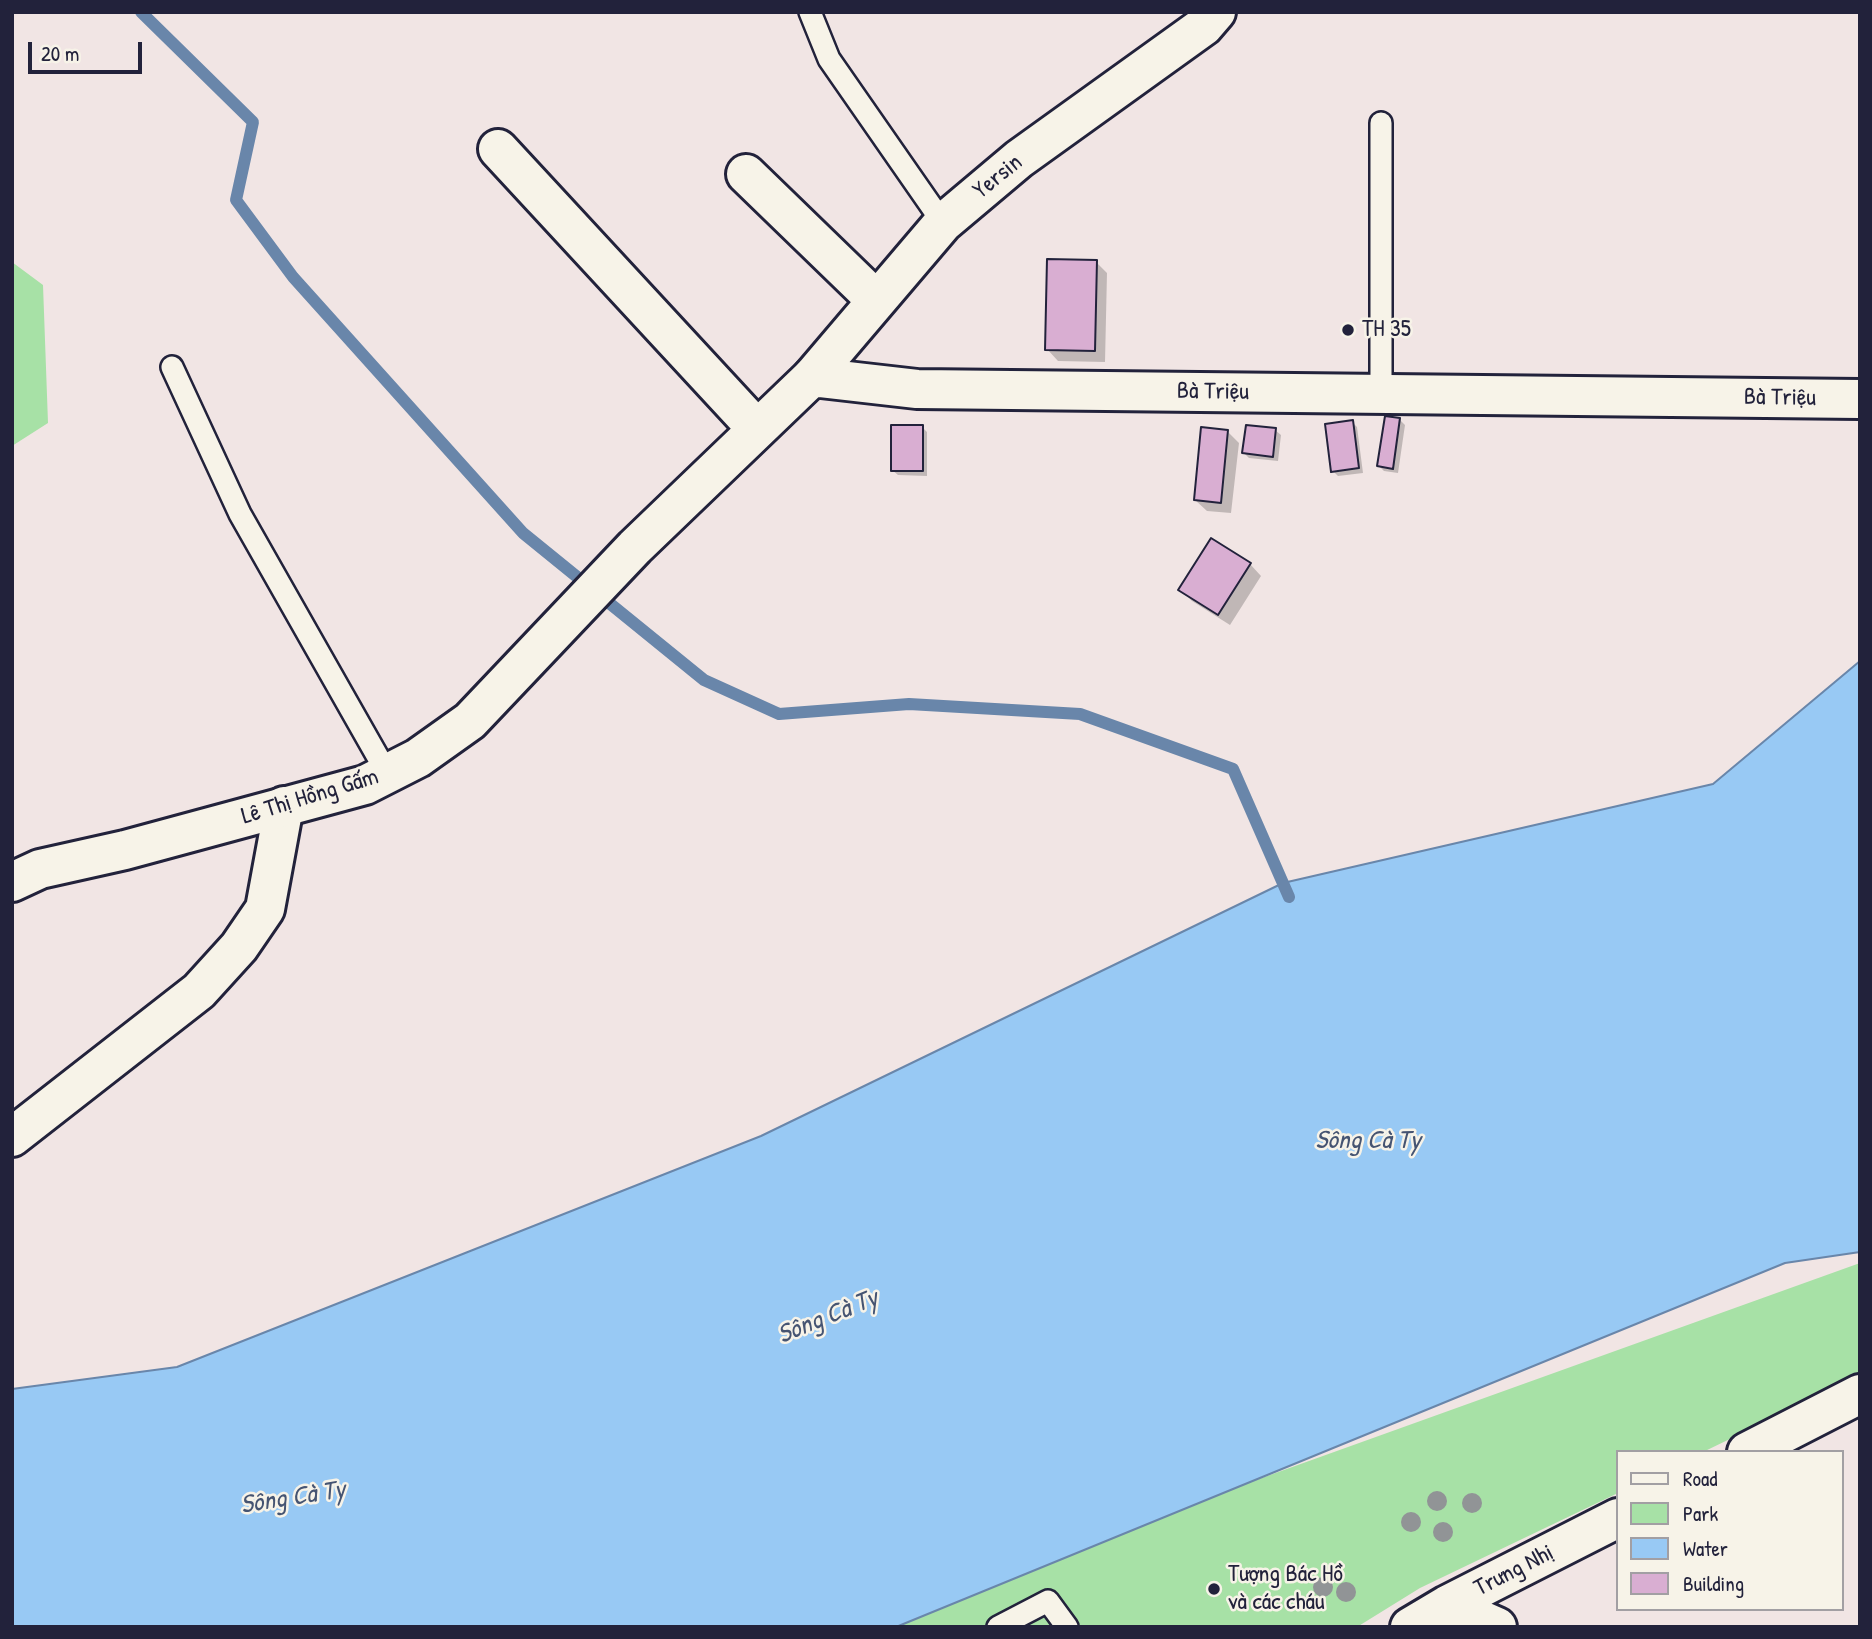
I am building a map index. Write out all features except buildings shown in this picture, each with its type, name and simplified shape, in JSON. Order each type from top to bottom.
[{"type":"street","name":"Yersin","points":[[811,377],[943,223],[1019,159],[1183,42],[1204,26],[1216,12]]},
{"type":"street","points":[[498,149],[757,429],[811,377]]},
{"type":"street","points":[[746,174],[876,300]]},
{"type":"street","name":"Bà Triệu","points":[[811,377],[917,389],[1860,399]]},
{"type":"street","name":"Lê Thị Hồng Gấm","points":[[12,882],[40,869],[125,850],[365,785],[418,758],[470,721],[635,547],[757,429]]},
{"type":"street","points":[[12,1136],[199,992],[239,947],[265,909],[284,806]]},
{"type":"street","points":[[1751,1450],[1860,1394]]},
{"type":"street","name":"Trưng Nhị","points":[[1410,1627],[1447,1605],[1616,1519]]},
{"type":"street","points":[[1447,1605],[1497,1627]]},
{"type":"lane","points":[[810,12],[829,59],[943,223]]},
{"type":"lane","points":[[1381,123],[1381,394]]},
{"type":"lane","points":[[172,367],[240,514],[387,773]]},
{"type":"lane","points":[[998,1627],[1048,1601],[1067,1627]]},
{"type":"green space","points":[[12,262],[43,285],[48,423],[12,446]]},
{"type":"green space","points":[[1860,1263],[1860,1376],[1707,1450],[1616,1450],[1616,1494],[1420,1588],[1357,1627],[896,1627],[1245,1484]]},
{"type":"water","name":"Sông Cà Ty","points":[[1860,661],[1860,1252],[1785,1263],[896,1627],[12,1627],[12,1389],[177,1367],[761,1136],[1283,883],[1713,784]]},
{"type":"waterway","points":[[141,12],[253,122],[236,200],[293,277],[523,533],[704,680],[779,714],[909,704],[1080,714],[1233,769],[1289,897]]},
{"type":"place","name":"TH 35","points":[[1348,330]]},
{"type":"place","name":"Tượng Bác Hồ và các cháu","points":[[1214,1589]]}]
